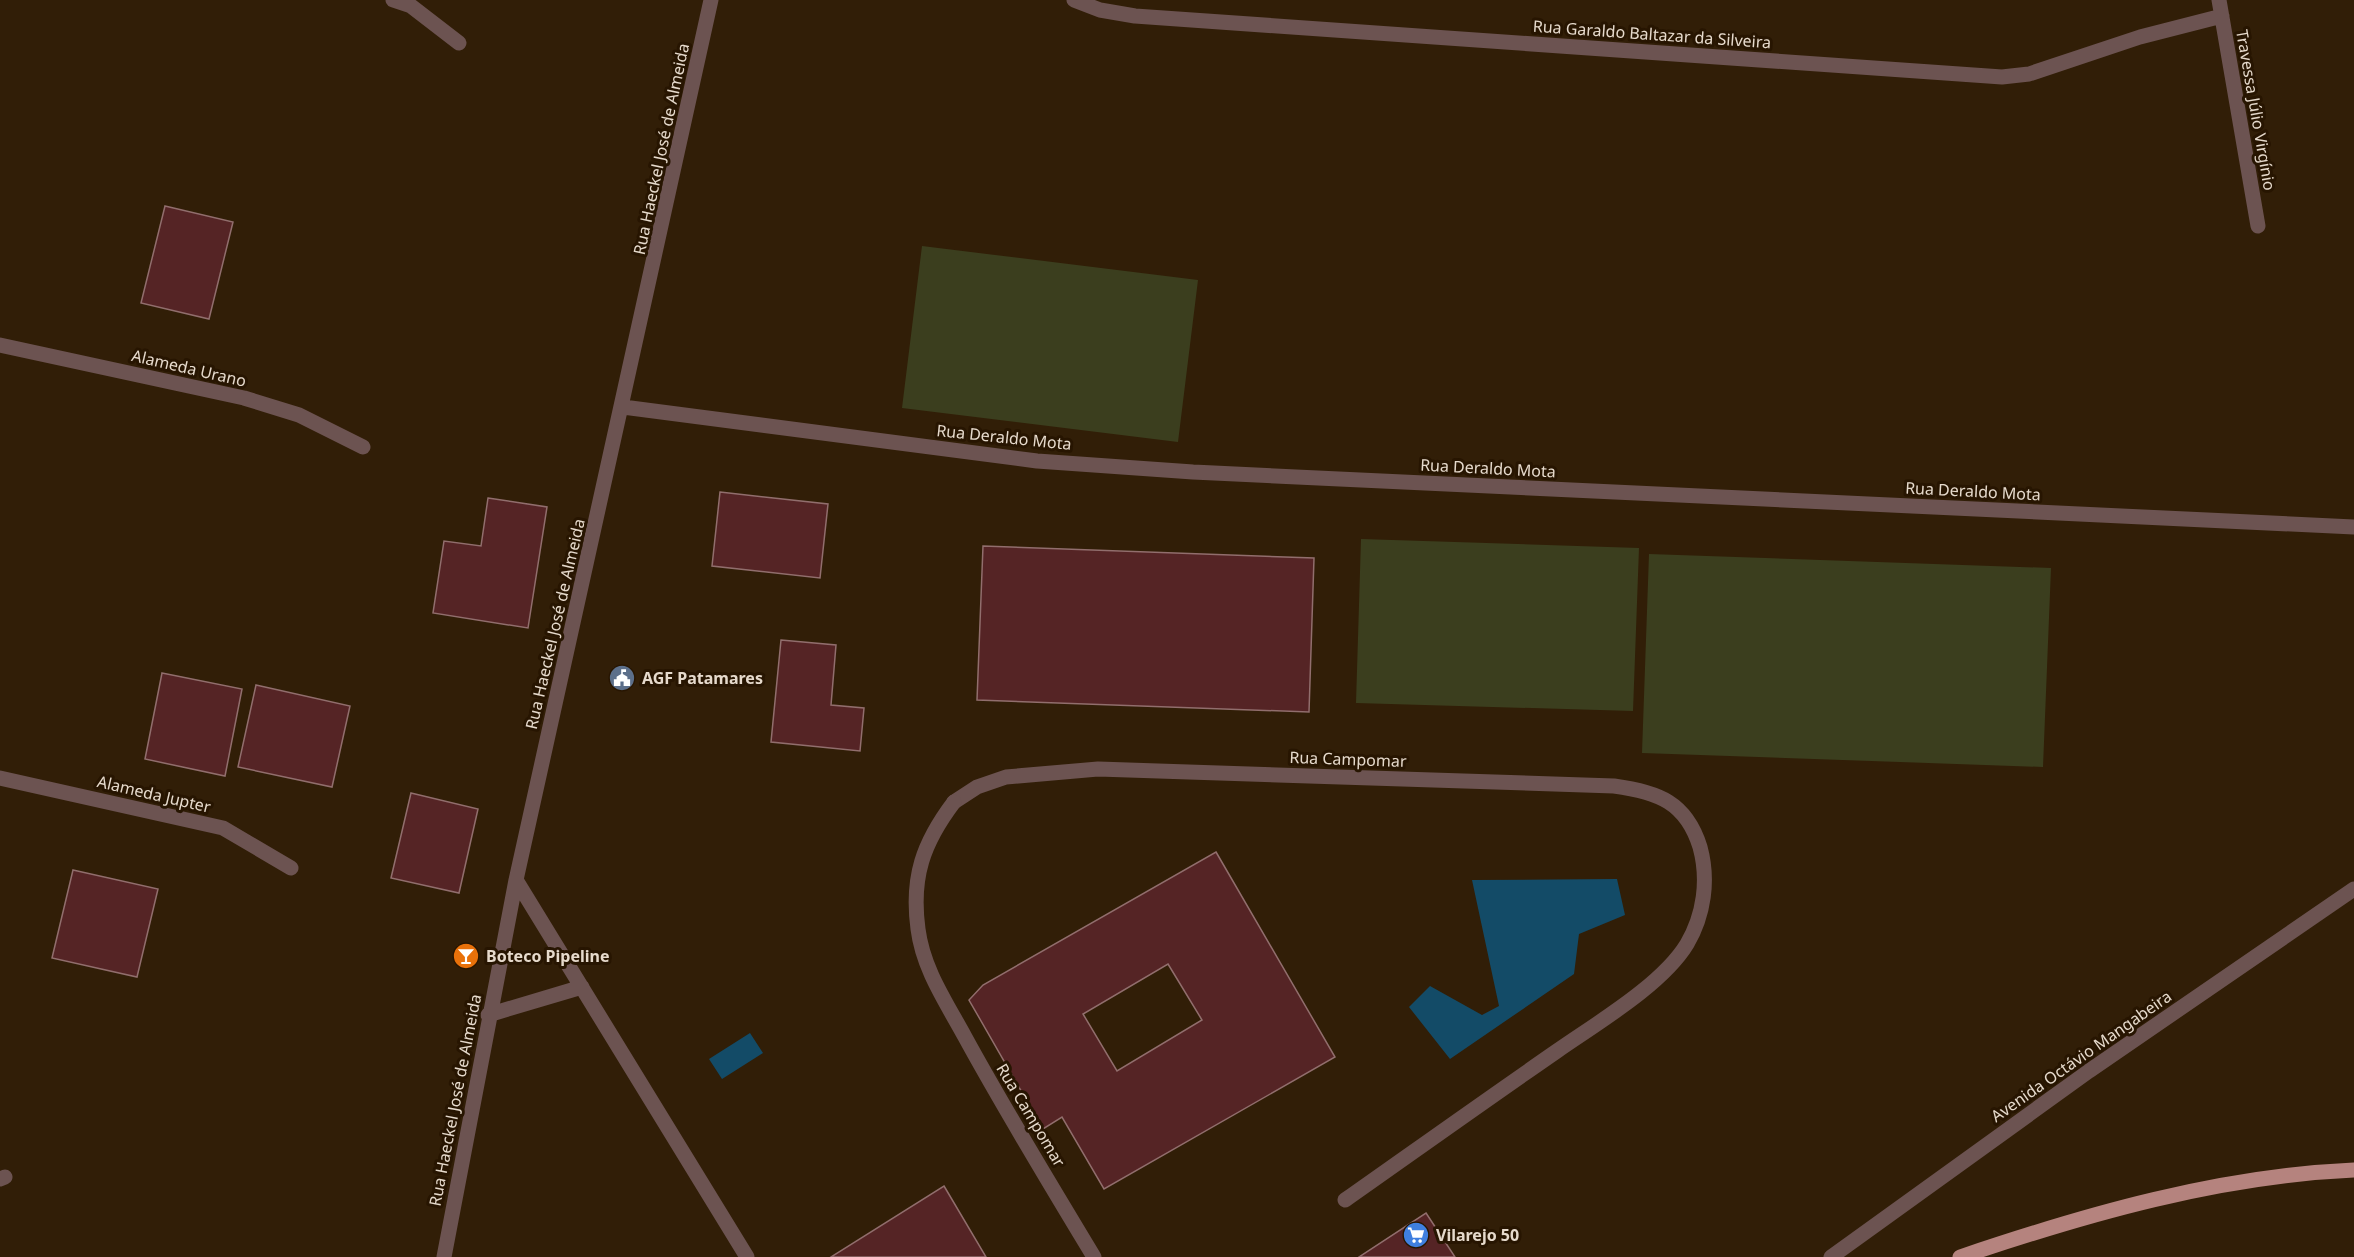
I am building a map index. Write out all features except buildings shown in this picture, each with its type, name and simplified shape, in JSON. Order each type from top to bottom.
[{"type":"main road","points":[[1960,1257],[2043,1229],[2138,1203],[2231,1183],[2314,1171],[2354,1170]]},
{"type":"street","points":[[393,0],[411,6],[459,43]]},
{"type":"street","name":"Rua Haeckel José de Almeida","points":[[444,1257],[516,880],[623,407],[711,0]]},
{"type":"street","name":"Rua Garaldo Baltazar da Silveira","points":[[1074,0],[1100,10],[1135,16],[2002,78],[2029,74],[2140,37],[2222,16]]},
{"type":"street","name":"Travessa Júlio Virgínio","points":[[2219,0],[2258,226]]},
{"type":"street","name":"Alameda Urano","points":[[0,345],[243,398],[299,415],[363,447]]},
{"type":"street","name":"Rua Deraldo Mota","points":[[623,407],[1037,461],[1193,472],[2354,527]]},
{"type":"street","name":"Rua Campomar","points":[[1094,1257],[991,1085],[930,972],[923,952],[917,910],[921,860],[934,828],[954,802],[977,787],[1006,777],[1098,769],[1614,786],[1647,791],[1672,803],[1686,816],[1696,833],[1704,862],[1702,908],[1686,945],[1664,972],[1596,1023],[1345,1200]]},
{"type":"street","name":"Alameda Jupter","points":[[0,778],[223,828],[291,868]]},
{"type":"street","points":[[516,880],[747,1257]]},
{"type":"street","name":"Avenida Octávio Mangabeira","points":[[1831,1257],[2089,1071],[2354,889]]},
{"type":"street","points":[[489,1015],[582,987]]},
{"type":"green space","points":[[922,246],[1198,280],[1178,442],[902,408]]},
{"type":"green space","points":[[1361,539],[1639,548],[1633,711],[1356,703]]},
{"type":"green space","points":[[1649,554],[2051,568],[2043,767],[1642,753]]},
{"type":"water","points":[[1617,879],[1625,915],[1579,934],[1574,974],[1450,1059],[1409,1007],[1430,986],[1482,1015],[1499,1006],[1472,880]]},
{"type":"water","points":[[750,1033],[763,1053],[722,1079],[709,1059]]},
{"type":"place","name":"AGF Patamares","points":[[622,678]]},
{"type":"place","name":"Boteco Pipeline","points":[[466,956]]},
{"type":"place","name":"Vilarejo 50","points":[[1416,1235]]}]
